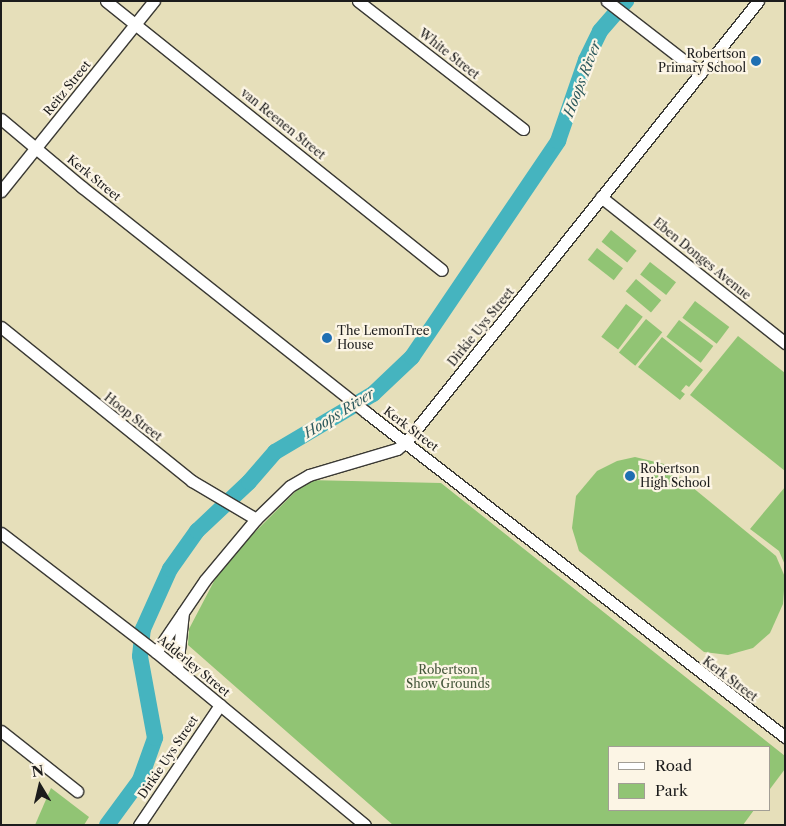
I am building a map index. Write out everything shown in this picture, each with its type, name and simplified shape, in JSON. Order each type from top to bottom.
[{"type":"street","name":"van Reenen Street","points":[[106,1],[442,270]]},
{"type":"street","name":"Reitz Street","points":[[1,192],[154,1]]},
{"type":"street","name":"White Street","points":[[358,1],[523,129]]},
{"type":"street","name":"Dirkie Uys Street","points":[[156,652],[205,580],[256,519],[300,479],[397,448],[406,442],[758,1]]},
{"type":"street","points":[[608,2],[700,73]]},
{"type":"street","name":"Kerk Street","points":[[1,119],[367,413],[673,653],[785,737]]},
{"type":"street","name":"Eben Donges Avenue","points":[[601,196],[785,343]]},
{"type":"street","name":"Hoop Street","points":[[1,327],[116,421],[212,493],[256,519]]},
{"type":"street","name":"Adderley Street","points":[[1,533],[178,669],[365,825]]},
{"type":"street","name":"Dirkie Uys Street","points":[[178,669],[183,612]]},
{"type":"street","name":"Dirkie Uys Street","points":[[139,825],[220,705]]},
{"type":"street","points":[[1,731],[77,791]]},
{"type":"green space","points":[[611,230],[637,251],[627,262],[602,242]]},
{"type":"green space","points":[[597,248],[623,268],[614,280],[588,260]]},
{"type":"green space","points":[[650,262],[676,282],[666,295],[640,275]]},
{"type":"green space","points":[[636,279],[661,300],[651,312],[626,291]]},
{"type":"green space","points":[[695,301],[729,327],[717,344],[682,318]]},
{"type":"green space","points":[[626,304],[643,317],[618,349],[601,337]]},
{"type":"green space","points":[[646,319],[662,332],[635,366],[619,352]]},
{"type":"green space","points":[[679,320],[713,346],[701,363],[666,337]]},
{"type":"green space","points":[[738,336],[785,373],[785,471],[690,395]]},
{"type":"green space","points":[[662,337],[703,370],[689,387],[686,385],[681,391],[685,394],[680,400],[638,367]]},
{"type":"green space","points":[[635,457],[664,464],[776,556],[785,577],[783,604],[770,633],[753,648],[728,655],[704,652],[579,551],[572,528],[576,496],[597,471],[617,461]]},
{"type":"green space","name":"Robertson Show Grounds","points":[[307,480],[441,483],[785,756],[785,769],[771,788],[771,746],[608,746],[608,811],[753,811],[743,825],[393,825],[188,645],[189,629],[223,564]]},
{"type":"green space","points":[[785,487],[785,565],[779,551],[750,529]]},
{"type":"green space","points":[[51,788],[89,817],[84,825],[35,825]]},
{"type":"waterway","name":"Hoops River","points":[[107,825],[140,780],[155,738],[140,656],[143,629],[170,569],[197,531],[249,482],[275,452],[373,394],[412,357],[558,141],[586,60],[600,31],[626,1]]},
{"type":"place","name":"Robertson Primary School","points":[[756,61]]},
{"type":"place","name":"The LemonTree House","points":[[327,338]]},
{"type":"place","name":"Robertson High School","points":[[630,476]]}]
